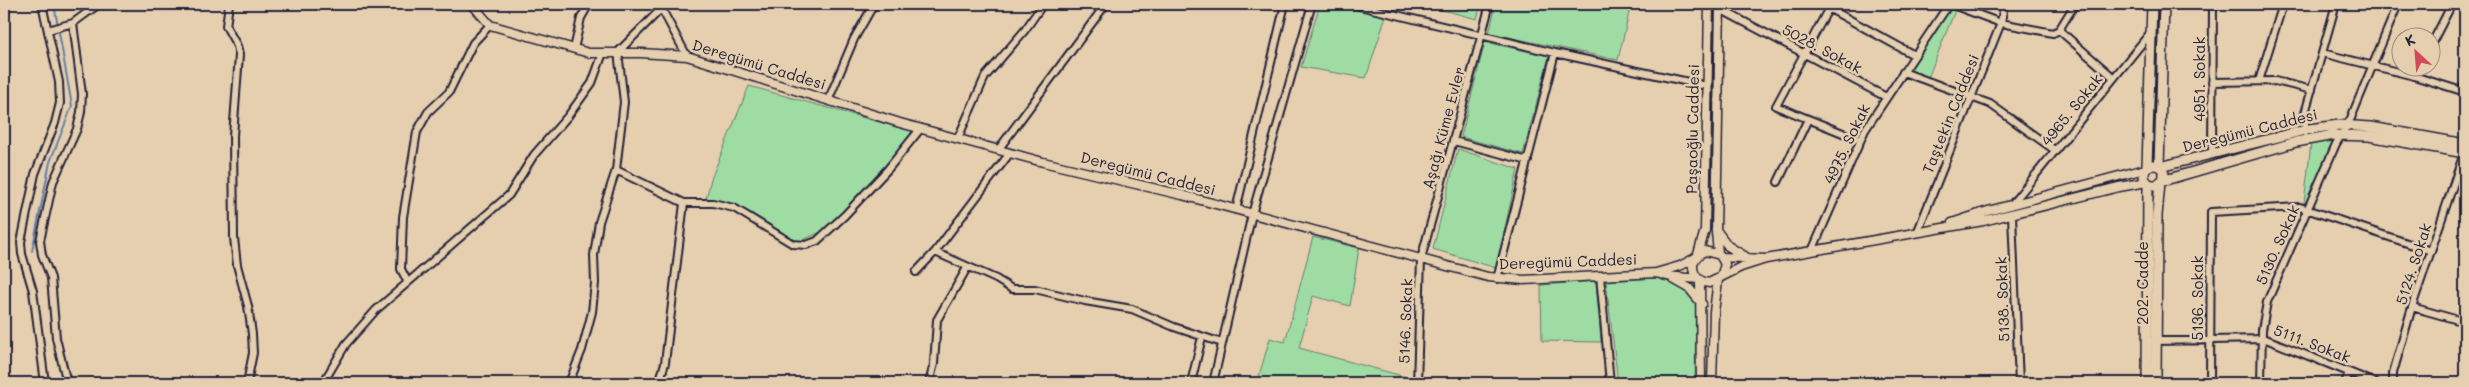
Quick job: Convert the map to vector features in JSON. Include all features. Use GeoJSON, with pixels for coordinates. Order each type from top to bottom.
{"type":"FeatureCollection","features":[{"type":"Feature","properties":{"kind":"main road"},"geometry":{"type":"LineString","coordinates":[[2152,4],[2146,168],[2144,177],[2148,183],[2155,185],[2161,182],[2164,172],[2160,166],[2164,4]]}},
{"type":"Feature","properties":{"kind":"main road","name":"Deregümü Caddesi"},"geometry":{"type":"LineString","coordinates":[[2160,166],[2347,125],[2465,150]]}},
{"type":"Feature","properties":{"kind":"main road","name":"Deregümü Caddesi"},"geometry":{"type":"LineString","coordinates":[[2161,182],[2305,135],[2341,134],[2369,136],[2465,150]]}},
{"type":"Feature","properties":{"kind":"main road"},"geometry":{"type":"LineString","coordinates":[[2146,168],[2153,164],[2160,166]]}},
{"type":"Feature","properties":{"kind":"main road","name":"202. Cadde"},"geometry":{"type":"LineString","coordinates":[[2148,383],[2152,341],[2157,216],[2161,182]]}},
{"type":"Feature","properties":{"kind":"main road","name":"202. Cadde"},"geometry":{"type":"LineString","coordinates":[[2148,183],[2152,341],[2156,383]]}},
{"type":"Feature","properties":{"kind":"street"},"geometry":{"type":"LineString","coordinates":[[42,4],[51,30],[59,82],[59,110],[35,174],[21,242],[22,254],[33,292],[45,383]]}},
{"type":"Feature","properties":{"kind":"street"},"geometry":{"type":"LineString","coordinates":[[51,30],[70,24],[99,4]]}},
{"type":"Feature","properties":{"kind":"street"},"geometry":{"type":"LineString","coordinates":[[229,4],[226,26],[240,55],[233,136],[234,238],[237,265],[248,306],[252,334],[253,353],[247,383]]}},
{"type":"Feature","properties":{"kind":"street"},"geometry":{"type":"LineString","coordinates":[[407,281],[401,269],[403,216],[417,132],[428,112],[449,92],[472,43],[490,25],[472,4]]}},
{"type":"Feature","properties":{"kind":"street"},"geometry":{"type":"LineString","coordinates":[[574,49],[579,25],[589,4]]}},
{"type":"Feature","properties":{"kind":"street"},"geometry":{"type":"LineString","coordinates":[[828,101],[854,39],[874,4]]}},
{"type":"Feature","properties":{"kind":"street"},"geometry":{"type":"LineString","coordinates":[[958,138],[985,78],[1025,30],[1043,4]]}},
{"type":"Feature","properties":{"kind":"street"},"geometry":{"type":"LineString","coordinates":[[998,150],[1104,6],[1091,4]]}},
{"type":"Feature","properties":{"kind":"street"},"geometry":{"type":"LineString","coordinates":[[1236,210],[1285,4]]}},
{"type":"Feature","properties":{"kind":"street"},"geometry":{"type":"LineString","coordinates":[[1213,383],[1252,214],[1312,4]]}},
{"type":"Feature","properties":{"kind":"street"},"geometry":{"type":"LineString","coordinates":[[1351,4],[1555,53],[1707,86]]}},
{"type":"Feature","properties":{"kind":"street","name":"Aşağı Küme Evler"},"geometry":{"type":"LineString","coordinates":[[1421,259],[1490,4]]}},
{"type":"Feature","properties":{"kind":"street","name":"Paşaoğlu Caddesi"},"geometry":{"type":"LineString","coordinates":[[1697,256],[1705,230],[1709,4]]}},
{"type":"Feature","properties":{"kind":"street"},"geometry":{"type":"LineString","coordinates":[[1821,4],[1830,6],[1914,55]]}},
{"type":"Feature","properties":{"kind":"street"},"geometry":{"type":"LineString","coordinates":[[1950,4],[2001,23],[2053,33],[2060,30],[2075,4]]}},
{"type":"Feature","properties":{"kind":"street","name":"4975. Sokak"},"geometry":{"type":"LineString","coordinates":[[1812,251],[1860,140],[1886,97],[1950,4]]}},
{"type":"Feature","properties":{"kind":"street","name":"Taştekin Caddesi"},"geometry":{"type":"LineString","coordinates":[[1917,233],[2001,23],[2004,4]]}},
{"type":"Feature","properties":{"kind":"street","name":"4951. Sokak"},"geometry":{"type":"LineString","coordinates":[[2212,154],[2213,4]]}},
{"type":"Feature","properties":{"kind":"street"},"geometry":{"type":"LineString","coordinates":[[2260,81],[2283,4]]}},
{"type":"Feature","properties":{"kind":"street"},"geometry":{"type":"LineString","coordinates":[[2305,135],[2304,119],[2336,4]]}},
{"type":"Feature","properties":{"kind":"street","name":"5130. Sokak"},"geometry":{"type":"LineString","coordinates":[[2261,383],[2262,321],[2267,302],[2341,134],[2347,125],[2398,4]]}},
{"type":"Feature","properties":{"kind":"street"},"geometry":{"type":"LineString","coordinates":[[2440,28],[2452,4]]}},
{"type":"Feature","properties":{"kind":"street"},"geometry":{"type":"LineString","coordinates":[[569,383],[582,350],[592,312],[596,283],[594,255],[599,222],[616,170],[624,102],[618,52],[661,6],[687,56]]}},
{"type":"Feature","properties":{"kind":"street","name":"Paşaoğlu Caddesi"},"geometry":{"type":"LineString","coordinates":[[1720,6],[1716,228],[1720,255]]}},
{"type":"Feature","properties":{"kind":"street","name":"5028. Sokak"},"geometry":{"type":"LineString","coordinates":[[1720,6],[1804,54],[1886,97]]}},
{"type":"Feature","properties":{"kind":"street"},"geometry":{"type":"LineString","coordinates":[[1830,6],[1776,106],[1860,140]]}},
{"type":"Feature","properties":{"kind":"street"},"geometry":{"type":"LineString","coordinates":[[67,383],[56,338],[51,278],[42,255],[40,241],[53,182],[77,129],[81,112],[82,94],[70,24]]}},
{"type":"Feature","properties":{"kind":"street","name":"Deregümü Caddesi"},"geometry":{"type":"LineString","coordinates":[[490,25],[590,53],[618,52],[687,56],[828,101],[998,150],[1498,279],[1524,280],[1656,273],[1672,269],[1697,256]]}},
{"type":"Feature","properties":{"kind":"street"},"geometry":{"type":"LineString","coordinates":[[2060,30],[2114,78]]}},
{"type":"Feature","properties":{"kind":"street","name":"4965. Sokak"},"geometry":{"type":"LineString","coordinates":[[2012,204],[2152,32]]}},
{"type":"Feature","properties":{"kind":"street"},"geometry":{"type":"LineString","coordinates":[[323,383],[346,344],[376,310],[407,281],[509,196],[534,155],[568,116],[592,83],[603,53]]}},
{"type":"Feature","properties":{"kind":"street"},"geometry":{"type":"LineString","coordinates":[[1498,279],[1555,53]]}},
{"type":"Feature","properties":{"kind":"street"},"geometry":{"type":"LineString","coordinates":[[2322,53],[2392,71]]}},
{"type":"Feature","properties":{"kind":"street"},"geometry":{"type":"LineString","coordinates":[[1903,72],[1992,105],[2056,151]]}},
{"type":"Feature","properties":{"kind":"street"},"geometry":{"type":"LineString","coordinates":[[2421,78],[2463,91],[2465,83]]}},
{"type":"Feature","properties":{"kind":"street"},"geometry":{"type":"LineString","coordinates":[[2212,82],[2275,81],[2312,90]]}},
{"type":"Feature","properties":{"kind":"street"},"geometry":{"type":"LineString","coordinates":[[1778,182],[1808,118]]}},
{"type":"Feature","properties":{"kind":"street"},"geometry":{"type":"LineString","coordinates":[[616,170],[684,203],[712,203],[734,208],[793,244],[810,244],[845,215],[888,169],[921,128]]}},
{"type":"Feature","properties":{"kind":"street"},"geometry":{"type":"LineString","coordinates":[[1454,141],[1528,162]]}},
{"type":"Feature","properties":{"kind":"street","name":"5124. Sokak"},"geometry":{"type":"LineString","coordinates":[[2393,383],[2394,369],[2412,307],[2465,150]]}},
{"type":"Feature","properties":{"kind":"street"},"geometry":{"type":"LineString","coordinates":[[916,272],[935,252],[1010,153]]}},
{"type":"Feature","properties":{"kind":"street"},"geometry":{"type":"LineString","coordinates":[[1939,229],[1972,216],[2012,204],[2146,168]]}},
{"type":"Feature","properties":{"kind":"street"},"geometry":{"type":"LineString","coordinates":[[1699,280],[1710,283],[1766,259],[2012,215],[2124,186],[2148,183]]}},
{"type":"Feature","properties":{"kind":"street"},"geometry":{"type":"LineString","coordinates":[[659,383],[665,363],[684,203]]}},
{"type":"Feature","properties":{"kind":"street","name":"5136. Sokak"},"geometry":{"type":"LineString","coordinates":[[2210,383],[2211,212],[2286,207],[2308,209]]}},
{"type":"Feature","properties":{"kind":"street"},"geometry":{"type":"LineString","coordinates":[[2308,209],[2431,251]]}},
{"type":"Feature","properties":{"kind":"street","name":"5138. Sokak"},"geometry":{"type":"LineString","coordinates":[[2012,215],[2019,383]]}},
{"type":"Feature","properties":{"kind":"street"},"geometry":{"type":"LineString","coordinates":[[1716,228],[1728,246],[1748,258]]}},
{"type":"Feature","properties":{"kind":"street"},"geometry":{"type":"LineString","coordinates":[[1701,383],[1702,304],[1699,280],[1693,271],[1697,256],[1705,251],[1720,255],[1766,259]]}},
{"type":"Feature","properties":{"kind":"street"},"geometry":{"type":"LineString","coordinates":[[935,252],[996,279],[1015,290],[1034,289],[1085,302],[1132,309],[1222,343]]}},
{"type":"Feature","properties":{"kind":"street"},"geometry":{"type":"LineString","coordinates":[[1712,383],[1714,312],[1720,278],[1725,269],[1720,255]]}},
{"type":"Feature","properties":{"kind":"street","name":"5146. Sokak"},"geometry":{"type":"LineString","coordinates":[[1417,383],[1421,259]]}},
{"type":"Feature","properties":{"kind":"street"},"geometry":{"type":"LineString","coordinates":[[929,383],[934,364],[937,320],[968,268]]}},
{"type":"Feature","properties":{"kind":"street","name":"Deregümü Caddesi"},"geometry":{"type":"LineString","coordinates":[[1656,273],[1699,280]]}},
{"type":"Feature","properties":{"kind":"street"},"geometry":{"type":"LineString","coordinates":[[1600,276],[1610,383]]}},
{"type":"Feature","properties":{"kind":"street"},"geometry":{"type":"LineString","coordinates":[[1667,276],[1690,288],[1702,304]]}},
{"type":"Feature","properties":{"kind":"street"},"geometry":{"type":"LineString","coordinates":[[2412,307],[2465,322]]}},
{"type":"Feature","properties":{"kind":"street"},"geometry":{"type":"LineString","coordinates":[[1191,383],[1202,337]]}},
{"type":"Feature","properties":{"kind":"street","name":"5111. Sokak"},"geometry":{"type":"LineString","coordinates":[[2152,341],[2210,341],[2262,338],[2278,342],[2376,383]]}},
{"type":"Feature","properties":{"kind":"street"},"geometry":{"type":"LineString","coordinates":[[2345,383],[2349,372]]}},
{"type":"Feature","properties":{"kind":"green space"},"geometry":{"type":"Polygon","coordinates":[[[1320,4],[1333,4],[1386,16],[1366,78],[1301,67],[1320,4]]]}},
{"type":"Feature","properties":{"kind":"green space"},"geometry":{"type":"Polygon","coordinates":[[[1420,4],[1481,4],[1477,19],[1420,4]]]}},
{"type":"Feature","properties":{"kind":"green space"},"geometry":{"type":"Polygon","coordinates":[[[1496,4],[1631,4],[1618,60],[1489,33],[1496,4]]]}},
{"type":"Feature","properties":{"kind":"green space"},"geometry":{"type":"Polygon","coordinates":[[[1950,5],[1956,8],[1928,78],[1908,71],[1950,5]]]}},
{"type":"Feature","properties":{"kind":"green space"},"geometry":{"type":"Polygon","coordinates":[[[1485,42],[1549,56],[1523,154],[1461,137],[1485,42]]]}},
{"type":"Feature","properties":{"kind":"green space"},"geometry":{"type":"Polygon","coordinates":[[[749,86],[915,132],[835,220],[823,231],[798,242],[735,205],[706,199],[711,179],[749,86]]]}},
{"type":"Feature","properties":{"kind":"green space"},"geometry":{"type":"Polygon","coordinates":[[[2333,140],[2307,204],[2304,203],[2311,143],[2333,140]]]}},
{"type":"Feature","properties":{"kind":"green space"},"geometry":{"type":"Polygon","coordinates":[[[1458,149],[1518,169],[1496,268],[1433,249],[1458,149]]]}},
{"type":"Feature","properties":{"kind":"green space"},"geometry":{"type":"Polygon","coordinates":[[[1313,237],[1359,248],[1350,306],[1313,296],[1299,348],[1410,378],[1410,383],[1257,383],[1270,338],[1285,342],[1313,237]]]}},
{"type":"Feature","properties":{"kind":"green space"},"geometry":{"type":"Polygon","coordinates":[[[1657,278],[1685,288],[1696,298],[1695,383],[1618,383],[1606,281],[1657,278]]]}},
{"type":"Feature","properties":{"kind":"green space"},"geometry":{"type":"Polygon","coordinates":[[[1596,281],[1601,342],[1542,341],[1541,285],[1596,281]]]}},
{"type":"Feature","properties":{"kind":"waterway"},"geometry":{"type":"LineString","coordinates":[[32,251],[50,162],[72,106],[54,4]]}}]}
